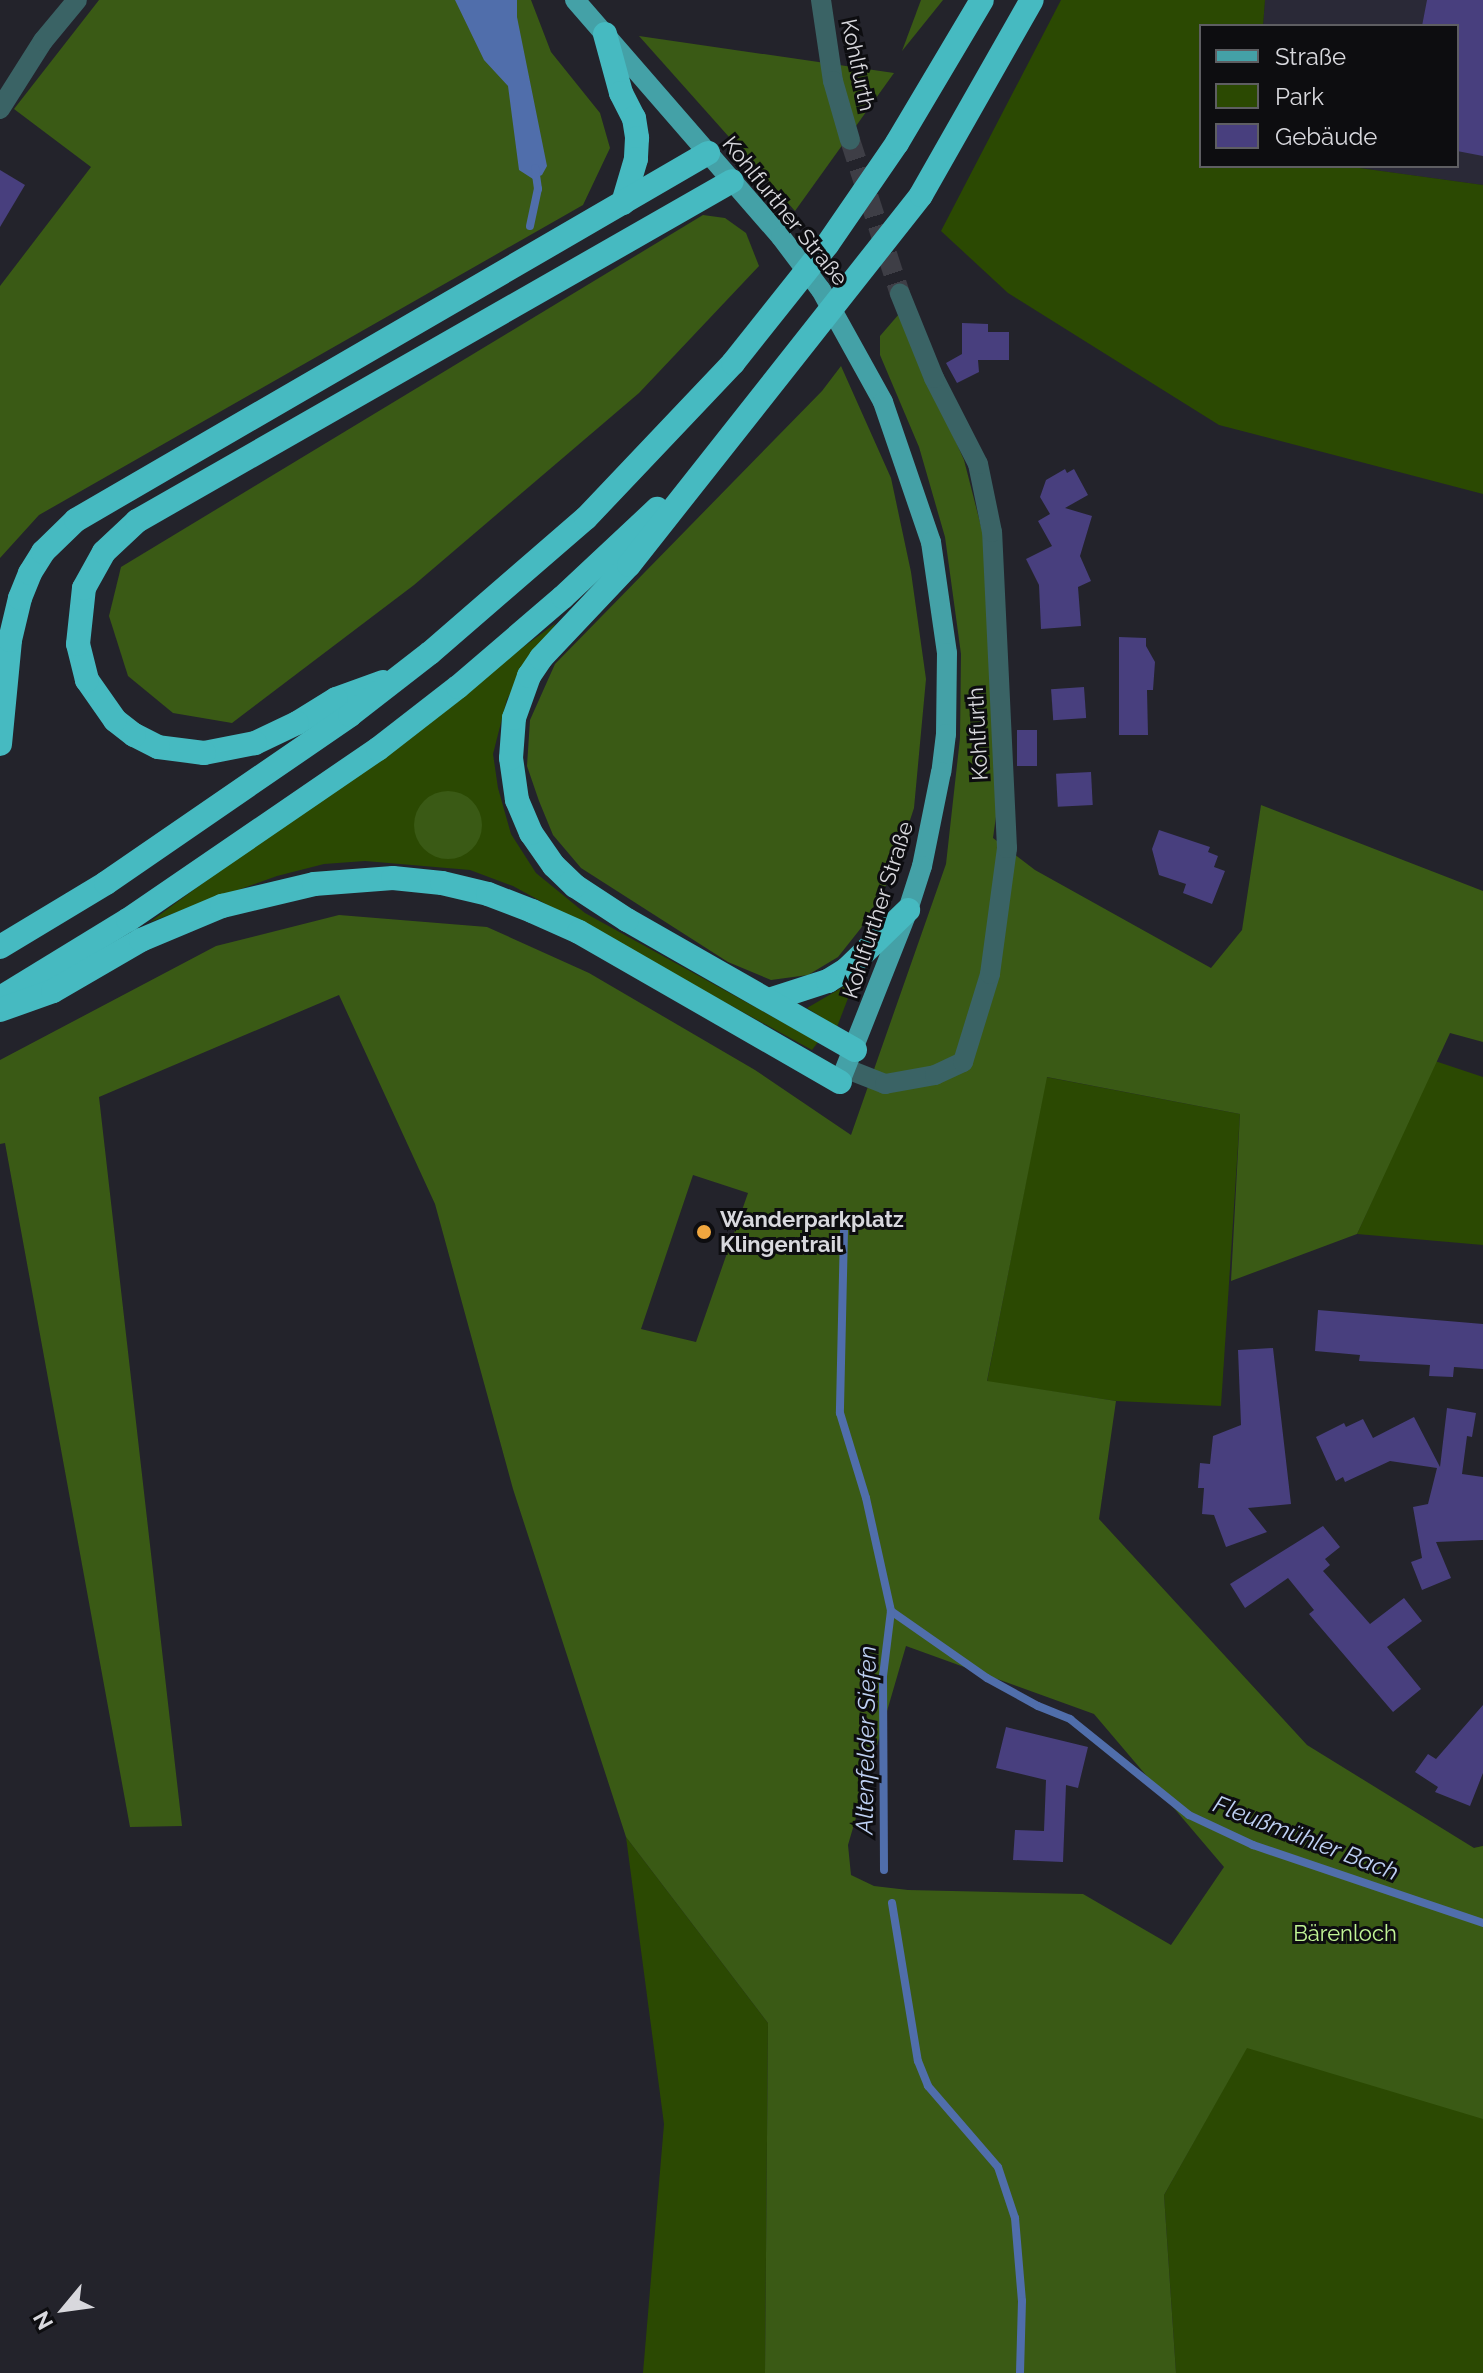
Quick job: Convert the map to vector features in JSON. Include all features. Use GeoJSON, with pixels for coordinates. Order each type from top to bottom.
{"type":"FeatureCollection","features":[{"type":"Feature","properties":{"kind":"highway"},"geometry":{"type":"LineString","coordinates":[[0,947],[119,874],[278,767],[401,677],[586,518],[685,416],[827,245],[897,143],[982,0]]}},
{"type":"Feature","properties":{"kind":"highway"},"geometry":{"type":"LineString","coordinates":[[847,1067],[769,1000],[598,902],[554,866],[522,816],[511,758],[514,718],[529,676],[560,636],[629,565],[921,195],[1032,0]]}},
{"type":"Feature","properties":{"kind":"highway"},"geometry":{"type":"LineString","coordinates":[[605,34],[621,93],[634,118],[637,138],[636,159],[623,203]]}},
{"type":"Feature","properties":{"kind":"highway"},"geometry":{"type":"LineString","coordinates":[[0,744],[14,618],[30,573],[59,534],[121,491],[708,153]]}},
{"type":"Feature","properties":{"kind":"highway"},"geometry":{"type":"LineString","coordinates":[[401,677],[336,699],[297,723],[255,743],[204,753],[166,749],[124,728],[104,709],[87,680],[78,644],[84,588],[104,552],[137,521],[732,181]]}},
{"type":"Feature","properties":{"kind":"highway"},"geometry":{"type":"LineString","coordinates":[[0,998],[153,904],[303,803],[401,731],[563,597],[725,443]]}},
{"type":"Feature","properties":{"kind":"highway"},"geometry":{"type":"LineString","coordinates":[[0,1010],[53,991],[141,940],[222,906],[314,884],[393,878],[442,883],[488,894],[532,911],[847,1067]]}},
{"type":"Feature","properties":{"kind":"highway"},"geometry":{"type":"LineString","coordinates":[[769,1000],[807,991],[847,969],[908,910]]}},
{"type":"Feature","properties":{"kind":"main road","name":"Kohlfurther Straße"},"geometry":{"type":"LineString","coordinates":[[575,0],[781,237],[821,290],[864,363],[903,452],[931,542],[947,653],[946,734],[935,809],[908,910],[847,1067]]}},
{"type":"Feature","properties":{"kind":"street"},"geometry":{"type":"LineString","coordinates":[[0,109],[43,41],[77,0]]}},
{"type":"Feature","properties":{"kind":"street","name":"Kohlfurth"},"geometry":{"type":"LineString","coordinates":[[821,0],[833,81],[850,140]]}},
{"type":"Feature","properties":{"kind":"street","name":"Kohlfurth"},"geometry":{"type":"LineString","coordinates":[[847,1067],[857,1076],[885,1084],[935,1075],[963,1062],[975,1032],[990,974],[1007,848],[992,532],[978,464],[934,378],[900,294]]}},
{"type":"Feature","properties":{"kind":"shaded area"},"geometry":{"type":"Polygon","coordinates":[[[1265,0],[1483,0],[1483,185],[1360,168],[1459,168],[1459,24],[1263,24],[1265,0]]]}},
{"type":"Feature","properties":{"kind":"green space"},"geometry":{"type":"Polygon","coordinates":[[[99,0],[531,0],[551,52],[600,113],[610,148],[583,205],[39,515],[0,558],[0,286],[91,167],[14,109],[99,0]]]}},
{"type":"Feature","properties":{"kind":"green space"},"geometry":{"type":"Polygon","coordinates":[[[921,0],[943,0],[902,51],[921,0]]]}},
{"type":"Feature","properties":{"kind":"green space"},"geometry":{"type":"Polygon","coordinates":[[[1061,0],[1265,0],[1263,24],[1199,24],[1199,168],[1360,168],[1483,185],[1483,494],[1219,425],[1008,293],[941,231],[1061,0]]]}},
{"type":"Feature","properties":{"kind":"green space"},"geometry":{"type":"Polygon","coordinates":[[[639,36],[894,73],[795,211],[639,36]]]}},
{"type":"Feature","properties":{"kind":"green space"},"geometry":{"type":"Polygon","coordinates":[[[703,215],[725,218],[746,233],[759,266],[639,393],[414,585],[232,723],[173,713],[128,676],[109,616],[121,567],[703,215]]]}},
{"type":"Feature","properties":{"kind":"green space","name":"Bärenloch"},"geometry":{"type":"Polygon","coordinates":[[[899,314],[964,460],[983,534],[999,795],[993,838],[1035,870],[1211,968],[1242,930],[1261,805],[1483,891],[1483,1042],[1450,1033],[1357,1234],[1231,1281],[1240,1114],[1047,1077],[987,1381],[1116,1401],[1099,1519],[1307,1745],[1474,1848],[1483,1846],[1483,2119],[1247,2048],[1164,2195],[1176,2373],[765,2373],[768,2023],[626,1837],[513,1489],[435,1204],[339,995],[99,1097],[182,1826],[130,1827],[5,1143],[0,1144],[0,1060],[216,946],[339,915],[487,927],[589,973],[755,1070],[851,1135],[946,864],[960,738],[961,654],[945,537],[919,447],[880,355],[880,336],[899,314]],[[693,1175],[641,1329],[696,1342],[748,1193],[693,1175]],[[906,1646],[848,1845],[851,1875],[874,1886],[908,1890],[1083,1894],[1171,1945],[1224,1867],[1094,1714],[906,1646]]]}},
{"type":"Feature","properties":{"kind":"green space"},"geometry":{"type":"Polygon","coordinates":[[[841,366],[891,478],[911,572],[926,679],[914,808],[892,875],[861,928],[838,957],[808,975],[771,980],[728,962],[581,868],[553,835],[539,801],[527,766],[530,720],[555,664],[822,391],[841,366]]]}},
{"type":"Feature","properties":{"kind":"green space"},"geometry":{"type":"Polygon","coordinates":[[[556,623],[507,699],[493,754],[498,788],[511,834],[536,873],[585,913],[818,1042],[812,1050],[513,886],[470,870],[365,861],[324,864],[277,876],[150,922],[556,623]]]}},
{"type":"Feature","properties":{"kind":"green space"},"geometry":{"type":"Polygon","coordinates":[[[448,791],[472,801],[482,825],[472,849],[448,859],[424,849],[414,825],[424,801],[448,791]]]}},
{"type":"Feature","properties":{"kind":"green space"},"geometry":{"type":"Polygon","coordinates":[[[855,980],[837,1027],[807,1008],[855,980]]]}},
{"type":"Feature","properties":{"kind":"green space"},"geometry":{"type":"Polygon","coordinates":[[[1435,1061],[1483,1077],[1483,1245],[1357,1234],[1435,1061]]]}},
{"type":"Feature","properties":{"kind":"green space"},"geometry":{"type":"Polygon","coordinates":[[[1046,1077],[1240,1114],[1221,1406],[1116,1401],[987,1382],[1046,1077]]]}},
{"type":"Feature","properties":{"kind":"green space"},"geometry":{"type":"Polygon","coordinates":[[[626,1837],[768,2023],[765,2373],[643,2373],[664,2124],[626,1837]]]}},
{"type":"Feature","properties":{"kind":"green space"},"geometry":{"type":"Polygon","coordinates":[[[1483,1846],[1483,2373],[1176,2373],[1164,2195],[1246,2048],[1474,1848],[1483,1846]]]}},
{"type":"Feature","properties":{"kind":"water"},"geometry":{"type":"Polygon","coordinates":[[[455,0],[517,0],[517,17],[547,166],[542,175],[533,179],[519,170],[508,86],[484,60],[455,0]]]}},
{"type":"Feature","properties":{"kind":"building"},"geometry":{"type":"Polygon","coordinates":[[[1427,0],[1483,0],[1483,156],[1459,151],[1459,24],[1422,24],[1427,0]]]}},
{"type":"Feature","properties":{"kind":"building"},"geometry":{"type":"Polygon","coordinates":[[[0,170],[25,185],[0,227],[0,170]]]}},
{"type":"Feature","properties":{"kind":"building"},"geometry":{"type":"Polygon","coordinates":[[[962,323],[988,324],[988,332],[1009,332],[1009,360],[978,360],[979,372],[957,383],[946,363],[962,354],[962,323]]]}},
{"type":"Feature","properties":{"kind":"building"},"geometry":{"type":"Polygon","coordinates":[[[1065,469],[1067,473],[1074,469],[1088,495],[1065,508],[1092,516],[1080,556],[1091,581],[1078,587],[1081,626],[1041,629],[1039,585],[1026,559],[1052,546],[1038,521],[1050,514],[1040,497],[1046,480],[1065,469]]]}},
{"type":"Feature","properties":{"kind":"building"},"geometry":{"type":"Polygon","coordinates":[[[1119,637],[1146,638],[1146,646],[1155,662],[1153,690],[1147,690],[1148,735],[1119,735],[1119,637]]]}},
{"type":"Feature","properties":{"kind":"building"},"geometry":{"type":"Polygon","coordinates":[[[1084,687],[1086,718],[1053,720],[1051,689],[1084,687]]]}},
{"type":"Feature","properties":{"kind":"building"},"geometry":{"type":"Polygon","coordinates":[[[1017,730],[1037,730],[1037,766],[1017,766],[1017,730]]]}},
{"type":"Feature","properties":{"kind":"building"},"geometry":{"type":"Polygon","coordinates":[[[1091,772],[1093,805],[1058,807],[1056,774],[1091,772]]]}},
{"type":"Feature","properties":{"kind":"building"},"geometry":{"type":"Polygon","coordinates":[[[1159,830],[1210,847],[1208,852],[1218,856],[1214,867],[1225,871],[1212,904],[1183,893],[1186,884],[1159,875],[1152,849],[1159,830]]]}},
{"type":"Feature","properties":{"kind":"building"},"geometry":{"type":"Polygon","coordinates":[[[1318,1310],[1483,1324],[1483,1369],[1454,1367],[1453,1377],[1429,1376],[1430,1365],[1359,1361],[1360,1355],[1315,1351],[1318,1310]]]}},
{"type":"Feature","properties":{"kind":"building"},"geometry":{"type":"Polygon","coordinates":[[[1273,1348],[1291,1504],[1248,1508],[1267,1532],[1226,1547],[1214,1515],[1202,1514],[1204,1488],[1198,1488],[1200,1463],[1210,1464],[1213,1436],[1241,1425],[1238,1350],[1273,1348]]]}},
{"type":"Feature","properties":{"kind":"building"},"geometry":{"type":"Polygon","coordinates":[[[1447,1408],[1476,1413],[1472,1437],[1467,1436],[1462,1474],[1483,1477],[1483,1540],[1436,1542],[1451,1578],[1422,1590],[1411,1562],[1422,1558],[1413,1507],[1428,1504],[1437,1468],[1390,1461],[1345,1482],[1343,1477],[1336,1481],[1316,1437],[1344,1423],[1346,1427],[1363,1419],[1373,1438],[1414,1417],[1440,1467],[1447,1408]]]}},
{"type":"Feature","properties":{"kind":"building"},"geometry":{"type":"Polygon","coordinates":[[[1323,1526],[1340,1547],[1325,1559],[1330,1565],[1323,1571],[1370,1624],[1404,1598],[1422,1621],[1387,1647],[1421,1689],[1393,1712],[1309,1614],[1314,1610],[1288,1578],[1245,1608],[1230,1584],[1323,1526]]]}},
{"type":"Feature","properties":{"kind":"building"},"geometry":{"type":"Polygon","coordinates":[[[1483,1705],[1483,1773],[1470,1806],[1435,1792],[1438,1787],[1415,1772],[1428,1754],[1436,1759],[1483,1705]]]}},
{"type":"Feature","properties":{"kind":"building"},"geometry":{"type":"Polygon","coordinates":[[[1006,1727],[1088,1747],[1078,1788],[1066,1785],[1063,1862],[1013,1860],[1015,1830],[1044,1831],[1046,1780],[996,1768],[1006,1727]]]}},
{"type":"Feature","properties":{"kind":"waterway","name":"Fleußmühler Bach"},"geometry":{"type":"LineString","coordinates":[[530,226],[538,189],[535,168]]}},
{"type":"Feature","properties":{"kind":"waterway","name":"Fleußmühler Bach"},"geometry":{"type":"LineString","coordinates":[[844,1231],[840,1413],[866,1498],[891,1611],[987,1678],[1038,1706],[1070,1719],[1189,1815],[1253,1845],[1483,1923]]}},
{"type":"Feature","properties":{"kind":"waterway","name":"Altenfelder Siefen"},"geometry":{"type":"LineString","coordinates":[[884,1870],[883,1676],[891,1611]]}},
{"type":"Feature","properties":{"kind":"waterway","name":"Altenfelder Siefen"},"geometry":{"type":"LineString","coordinates":[[892,1903],[918,2061],[928,2086],[998,2167],[1015,2218],[1022,2301],[1020,2373]]}},
{"type":"Feature","properties":{"kind":"tunnel"},"geometry":{"type":"LineString","coordinates":[[850,140],[900,294]]}},
{"type":"Feature","properties":{"kind":"place","name":"Wanderparkplatz Klingentrail"},"geometry":{"type":"Point","coordinates":[704,1232]}}]}
